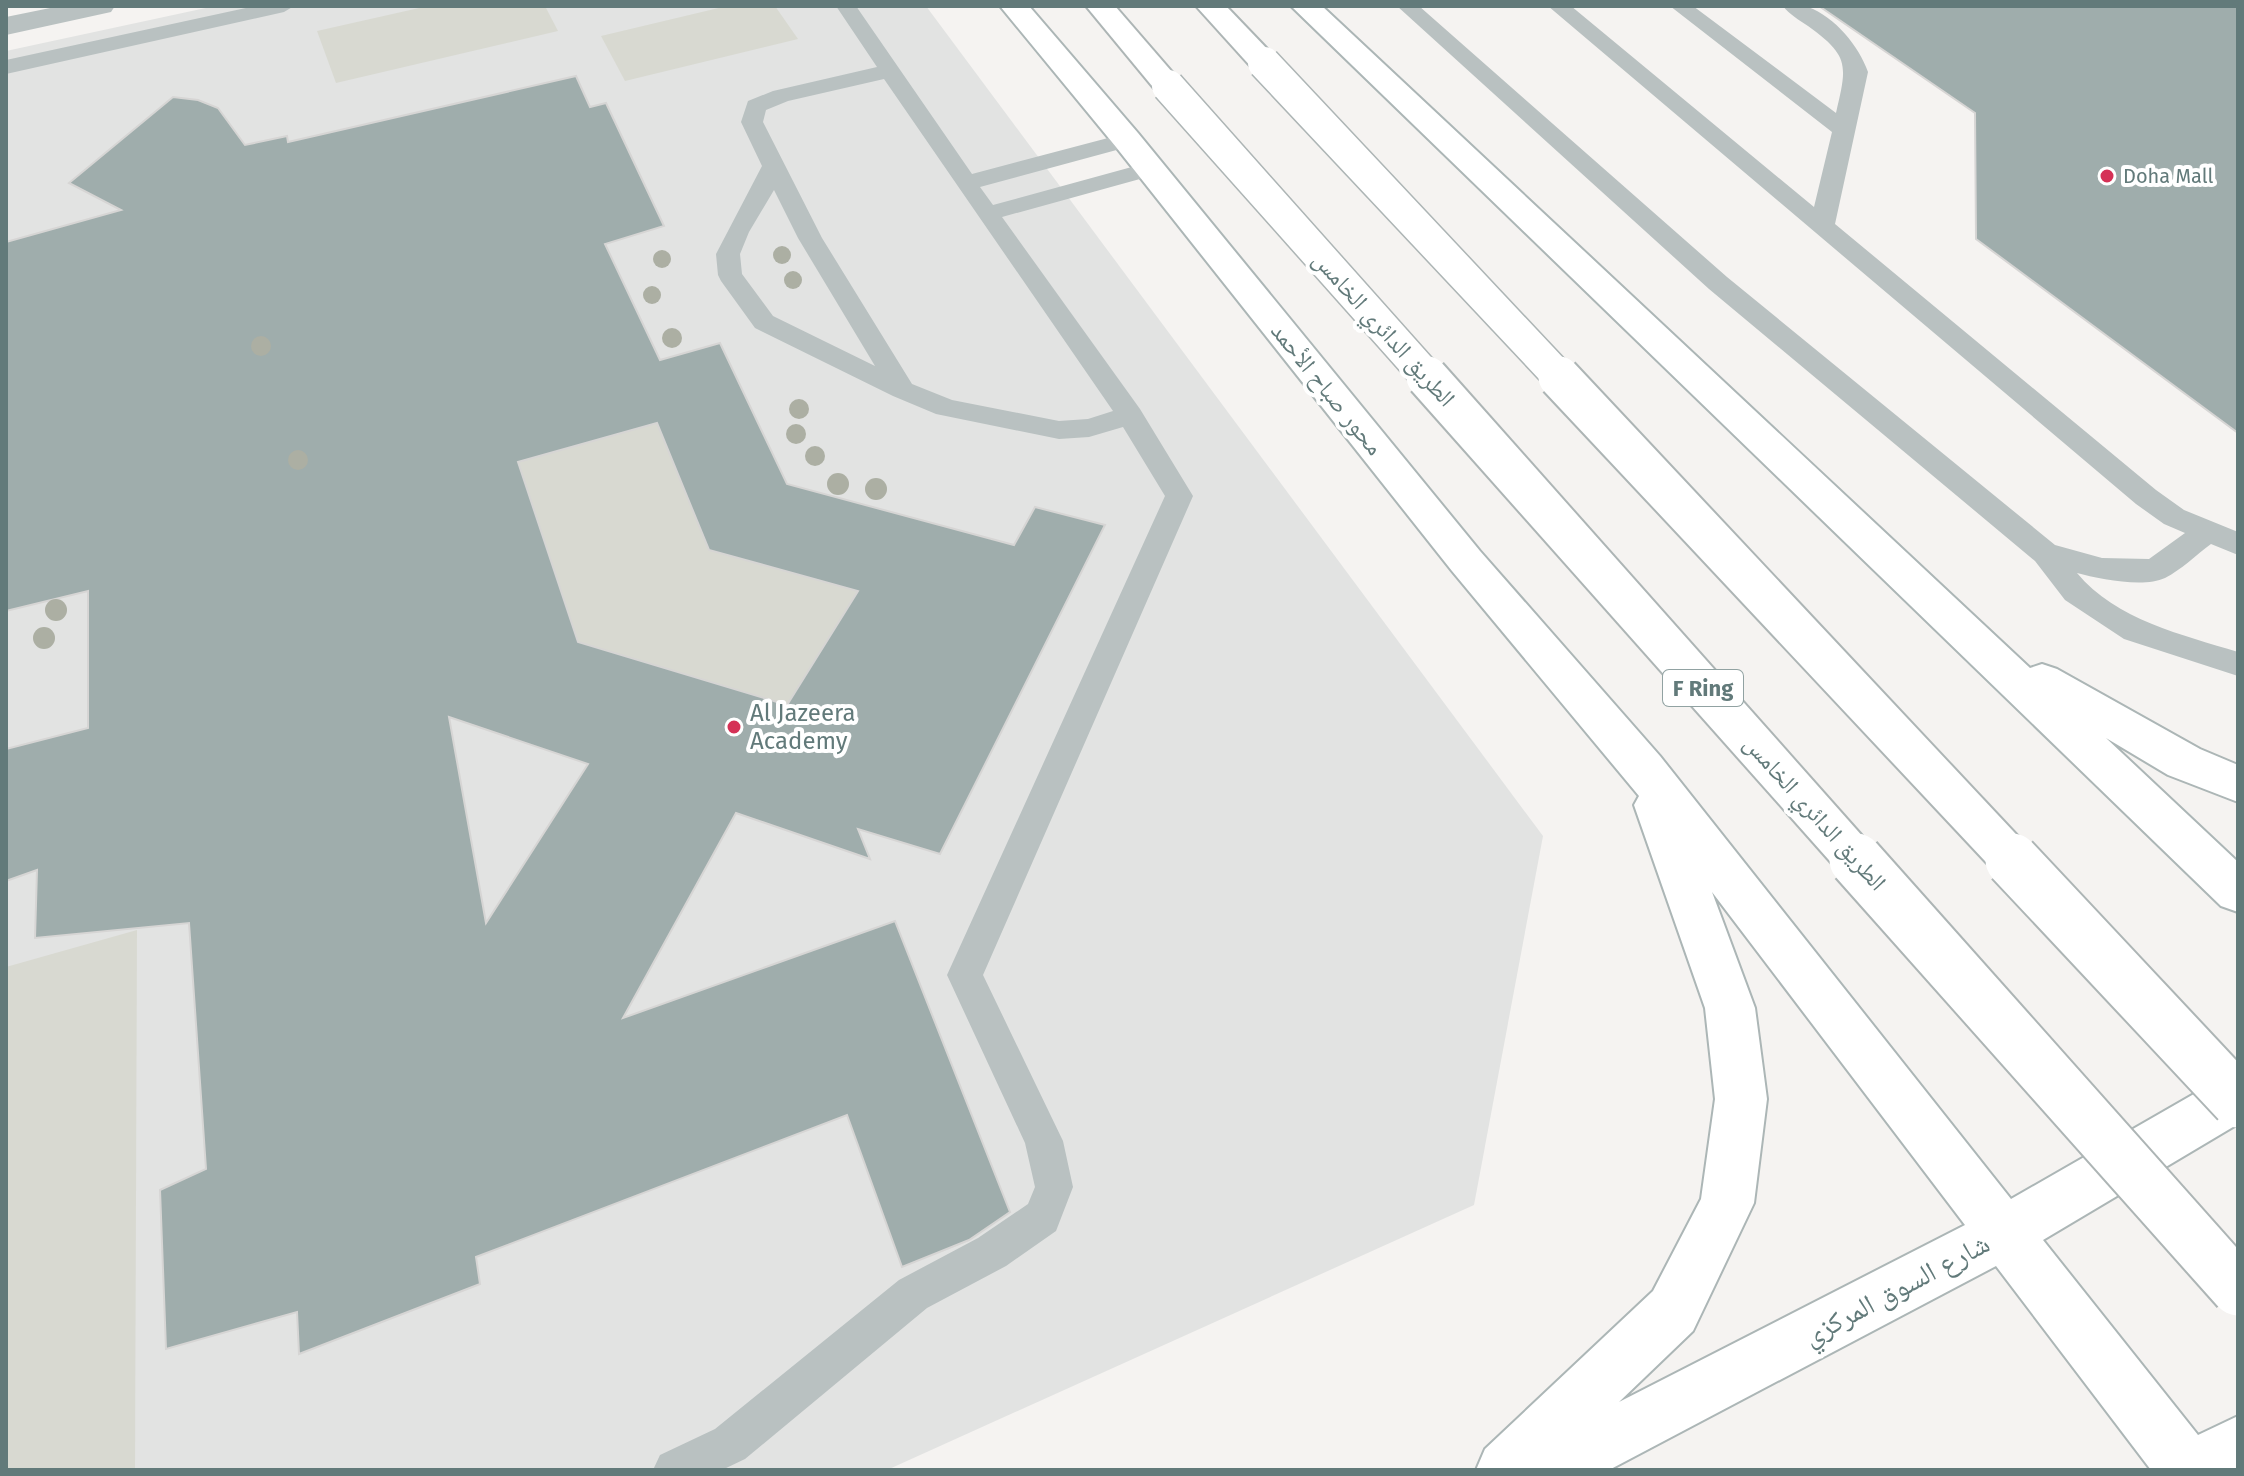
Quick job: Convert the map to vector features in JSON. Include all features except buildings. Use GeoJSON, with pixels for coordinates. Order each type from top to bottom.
{"type":"FeatureCollection","features":[{"type":"Feature","properties":{"kind":"main road","name":"محور صباح الأحمد"},"geometry":{"type":"LineString","coordinates":[[1014,6],[1138,154],[1466,561],[1644,769]]}},
{"type":"Feature","properties":{"kind":"main road","name":"الطريق الدائري الخامس"},"geometry":{"type":"LineString","coordinates":[[1100,6],[2238,1289]]}},
{"type":"Feature","properties":{"kind":"main road"},"geometry":{"type":"LineString","coordinates":[[1210,6],[2238,1099]]}},
{"type":"Feature","properties":{"kind":"main road"},"geometry":{"type":"LineString","coordinates":[[1305,6],[2238,892]]}},
{"type":"Feature","properties":{"kind":"main road"},"geometry":{"type":"LineString","coordinates":[[1984,649],[2184,762],[2238,784]]}},
{"type":"Feature","properties":{"kind":"main road"},"geometry":{"type":"LineString","coordinates":[[1644,769],[2003,1234],[2190,1470],[2238,1445]]}},
{"type":"Feature","properties":{"kind":"main road"},"geometry":{"type":"LineString","coordinates":[[1506,1470],[1673,1311],[1727,1203],[1741,1099],[1730,1008],[1644,769]]}},
{"type":"Feature","properties":{"kind":"main road","name":"شارع السوق المركزي"},"geometry":{"type":"LineString","coordinates":[[1548,1470],[2003,1234],[2238,1099]]}},
{"type":"Feature","properties":{"kind":"street"},"geometry":{"type":"LineString","coordinates":[[6,26],[101,6]]}},
{"type":"Feature","properties":{"kind":"lane"},"geometry":{"type":"LineString","coordinates":[[6,67],[284,6]]}},
{"type":"Feature","properties":{"kind":"lane"},"geometry":{"type":"LineString","coordinates":[[675,1470],[730,1444],[913,1294],[992,1252],[1042,1217],[1054,1187],[1044,1141],[965,975],[1179,496],[1130,415],[987,214],[846,6]]}},
{"type":"Feature","properties":{"kind":"lane"},"geometry":{"type":"LineString","coordinates":[[1407,6],[1718,283],[2045,553],[2076,592],[2135,631],[2238,664]]}},
{"type":"Feature","properties":{"kind":"lane"},"geometry":{"type":"LineString","coordinates":[[1558,6],[2146,497],[2174,517],[2238,544]]}},
{"type":"Feature","properties":{"kind":"lane"},"geometry":{"type":"LineString","coordinates":[[1680,6],[1843,129]]}},
{"type":"Feature","properties":{"kind":"lane"},"geometry":{"type":"LineString","coordinates":[[1793,6],[1838,39],[1854,61],[1856,82],[1822,227]]}},
{"type":"Feature","properties":{"kind":"lane"},"geometry":{"type":"LineString","coordinates":[[890,71],[781,96],[756,106],[752,122],[810,238],[903,390]]}},
{"type":"Feature","properties":{"kind":"lane"},"geometry":{"type":"LineString","coordinates":[[967,183],[1138,154]]}},
{"type":"Feature","properties":{"kind":"lane"},"geometry":{"type":"LineString","coordinates":[[987,214],[1138,154]]}},
{"type":"Feature","properties":{"kind":"lane"},"geometry":{"type":"LineString","coordinates":[[774,166],[728,254],[730,275],[764,322],[946,408],[1059,430],[1089,428],[1130,415]]}},
{"type":"Feature","properties":{"kind":"lane"},"geometry":{"type":"LineString","coordinates":[[2045,553],[2102,569],[2155,570],[2206,533]]}},
{"type":"Feature","properties":{"kind":"shaded area","name":"Al Jazeera Academy"},"geometry":{"type":"Polygon","coordinates":[[[215,6],[926,6],[1543,836],[1474,1205],[887,1470],[6,1470],[6,51],[215,6]]]}},
{"type":"Feature","properties":{"kind":"shaded area"},"geometry":{"type":"Polygon","coordinates":[[[428,6],[545,6],[558,31],[336,83],[317,31],[428,6]]]}},
{"type":"Feature","properties":{"kind":"shaded area"},"geometry":{"type":"Polygon","coordinates":[[[727,6],[775,6],[798,39],[625,81],[601,36],[727,6]]]}},
{"type":"Feature","properties":{"kind":"shaded area"},"geometry":{"type":"Polygon","coordinates":[[[657,423],[710,550],[858,591],[787,705],[578,643],[518,462],[657,423]]]}},
{"type":"Feature","properties":{"kind":"shaded area"},"geometry":{"type":"Polygon","coordinates":[[[137,930],[135,1470],[6,1470],[6,967],[137,930]]]}},
{"type":"Feature","properties":{"kind":"place","name":"Doha Mall"},"geometry":{"type":"Point","coordinates":[2107,176]}},
{"type":"Feature","properties":{"kind":"place","name":"Al Jazeera Academy"},"geometry":{"type":"Point","coordinates":[734,727]}}]}
